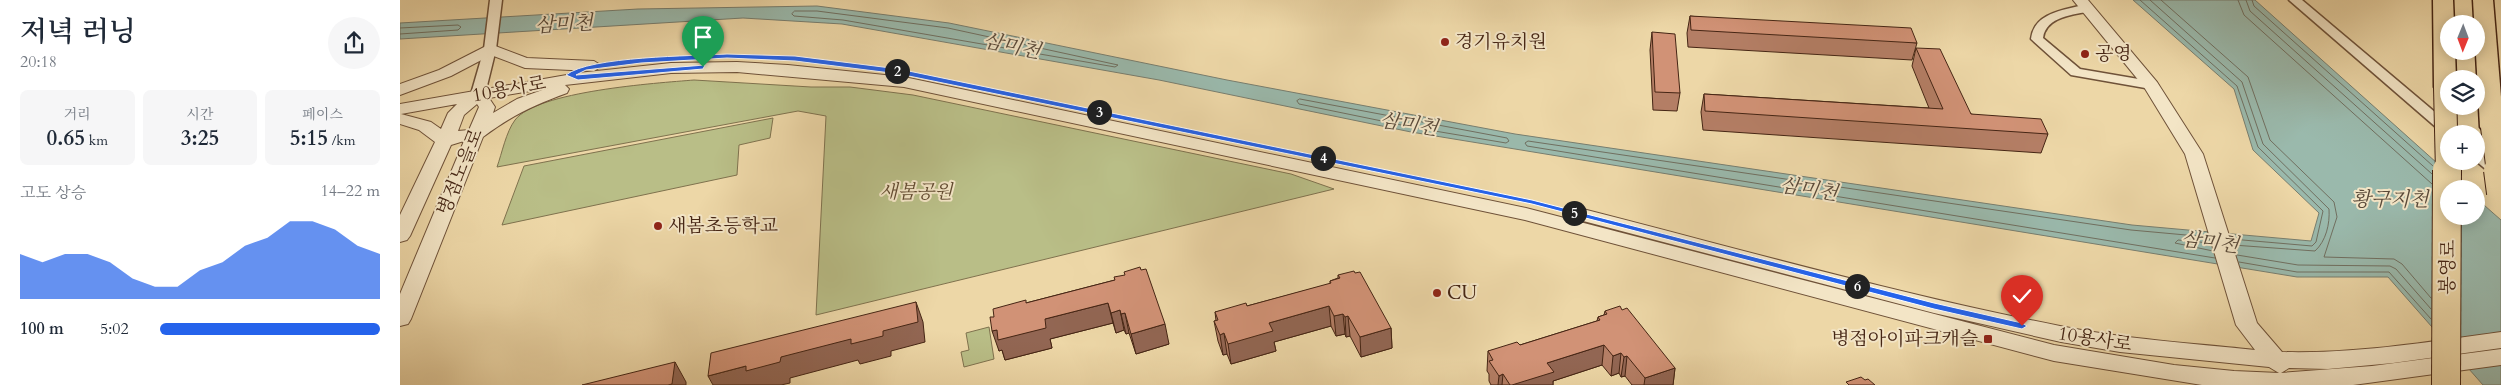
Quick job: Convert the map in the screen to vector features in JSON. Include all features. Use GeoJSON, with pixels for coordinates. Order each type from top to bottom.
{"type":"FeatureCollection","features":[{"type":"Feature","properties":{"kind":"highway","name":"봉영로"},"geometry":{"type":"LineString","coordinates":[[2443,0],[2448,234],[2446,385]]}},
{"type":"Feature","properties":{"kind":"highway"},"geometry":{"type":"LineString","coordinates":[[2483,0],[2492,127],[2501,193]]}},
{"type":"Feature","properties":{"kind":"street"},"geometry":{"type":"LineString","coordinates":[[479,89],[490,49],[496,0]]}},
{"type":"Feature","properties":{"kind":"street"},"geometry":{"type":"LineString","coordinates":[[2295,0],[2441,125]]}},
{"type":"Feature","properties":{"kind":"street"},"geometry":{"type":"LineString","coordinates":[[2152,85],[2076,72],[2038,39],[2038,30],[2052,17],[2083,4],[2152,85],[2194,154],[2241,309],[2248,325],[2295,383]]}},
{"type":"Feature","properties":{"kind":"street"},"geometry":{"type":"LineString","coordinates":[[400,90],[445,73],[490,49],[525,63],[590,72]]}},
{"type":"Feature","properties":{"kind":"street","name":"10용사로"},"geometry":{"type":"LineString","coordinates":[[400,97],[479,89],[673,58],[762,57],[854,65],[924,76],[1532,202],[1976,316],[2061,334],[2160,349],[2276,360],[2347,359],[2501,340]]}},
{"type":"Feature","properties":{"kind":"street","name":"10용사로"},"geometry":{"type":"LineString","coordinates":[[590,72],[737,67],[858,76],[965,94],[1526,214],[2054,353],[2171,373],[2295,383],[2408,372],[2501,356]]}},
{"type":"Feature","properties":{"kind":"street"},"geometry":{"type":"LineString","coordinates":[[400,119],[425,126],[445,140],[461,135],[475,135],[523,103],[590,72]]}},
{"type":"Feature","properties":{"kind":"street","name":"10용사로"},"geometry":{"type":"LineString","coordinates":[[400,108],[479,89]]}},
{"type":"Feature","properties":{"kind":"street","name":"병점노을로"},"geometry":{"type":"LineString","coordinates":[[400,236],[457,113],[479,89],[487,108],[400,319]]}},
{"type":"Feature","properties":{"kind":"street"},"geometry":{"type":"LineString","coordinates":[[2485,161],[2501,174]]}},
{"type":"Feature","properties":{"kind":"street"},"geometry":{"type":"LineString","coordinates":[[2160,349],[2180,364],[2171,373]]}},
{"type":"Feature","properties":{"kind":"green space","name":"새봄공원"},"geometry":{"type":"Polygon","coordinates":[[[694,80],[811,87],[850,87],[913,95],[1291,174],[1334,189],[816,315],[826,116],[798,111],[497,167],[512,125],[527,110],[572,95],[599,90],[694,80]]]}},
{"type":"Feature","properties":{"kind":"green space"},"geometry":{"type":"Polygon","coordinates":[[[773,118],[770,138],[739,145],[737,175],[502,225],[524,166],[773,118]]]}},
{"type":"Feature","properties":{"kind":"green space"},"geometry":{"type":"Polygon","coordinates":[[[989,327],[994,359],[964,367],[961,352],[969,350],[966,333],[989,327]]]}},
{"type":"Feature","properties":{"kind":"water"},"geometry":{"type":"Polygon","coordinates":[[[2133,0],[2255,0],[2440,166],[2440,170],[2445,170],[2456,180],[2440,180],[2440,225],[2485,225],[2485,206],[2501,220],[2501,385],[2483,385],[2388,277],[2297,277],[1411,132],[1159,80],[842,24],[743,18],[400,39],[400,23],[638,9],[817,6],[949,23],[1227,80],[1515,134],[2132,225],[2311,241],[2319,213],[2253,150],[2234,89],[2133,0]]]}},
{"type":"Feature","properties":{"kind":"building"},"geometry":{"type":"Polygon","coordinates":[[[1690,16],[1911,28],[1917,43],[1691,30],[1690,16]]]}},
{"type":"Feature","properties":{"kind":"building"},"geometry":{"type":"Polygon","coordinates":[[[1652,32],[1675,34],[1680,93],[1655,92],[1652,32]]]}},
{"type":"Feature","properties":{"kind":"building"},"geometry":{"type":"Polygon","coordinates":[[[1916,48],[1940,49],[1971,114],[2041,119],[2048,134],[1705,111],[1704,94],[1943,109],[1916,48]]]}},
{"type":"Feature","properties":{"kind":"building"},"geometry":{"type":"Polygon","coordinates":[[[1140,267],[1141,270],[1146,269],[1165,324],[1131,334],[1125,313],[1121,314],[1120,310],[1111,313],[1108,303],[1045,319],[1046,328],[998,340],[997,330],[992,331],[990,317],[994,317],[993,309],[1026,300],[1026,303],[1115,280],[1114,277],[1125,275],[1124,272],[1140,267]]]}},
{"type":"Feature","properties":{"kind":"building"},"geometry":{"type":"Polygon","coordinates":[[[1354,271],[1355,273],[1360,272],[1391,328],[1360,337],[1348,316],[1345,317],[1343,314],[1334,316],[1329,306],[1269,323],[1273,331],[1228,344],[1224,333],[1220,335],[1214,321],[1218,320],[1215,312],[1246,303],[1247,306],[1331,283],[1330,281],[1340,278],[1338,275],[1354,271]]]}},
{"type":"Feature","properties":{"kind":"building"},"geometry":{"type":"Polygon","coordinates":[[[916,302],[918,322],[883,331],[883,336],[851,344],[851,339],[781,357],[780,362],[746,371],[746,366],[708,376],[711,353],[916,302]]]}},
{"type":"Feature","properties":{"kind":"building"},"geometry":{"type":"Polygon","coordinates":[[[1620,306],[1622,310],[1627,308],[1675,368],[1645,378],[1627,356],[1624,357],[1621,353],[1613,356],[1604,345],[1547,363],[1554,372],[1510,385],[1503,374],[1499,376],[1489,361],[1493,360],[1488,351],[1517,342],[1520,345],[1600,320],[1598,317],[1607,314],[1605,311],[1620,306]]]}},
{"type":"Feature","properties":{"kind":"building"},"geometry":{"type":"Polygon","coordinates":[[[675,362],[672,384],[668,385],[582,385],[675,362]]]}},
{"type":"Feature","properties":{"kind":"building"},"geometry":{"type":"Polygon","coordinates":[[[1861,377],[1865,380],[1868,379],[1875,385],[1849,385],[1846,382],[1861,377]]]}},
{"type":"Feature","properties":{"kind":"place","name":"경기유치원"},"geometry":{"type":"Point","coordinates":[1445,42]}},
{"type":"Feature","properties":{"kind":"place","name":"공영"},"geometry":{"type":"Point","coordinates":[2085,54]}},
{"type":"Feature","properties":{"kind":"place","name":"새봄초등학교"},"geometry":{"type":"Point","coordinates":[658,226]}},
{"type":"Feature","properties":{"kind":"place","name":"CU"},"geometry":{"type":"Point","coordinates":[1437,293]}},
{"type":"Feature","properties":{"kind":"place","name":"병점아이파크캐슬"},"geometry":{"type":"Point","coordinates":[1988,339]}},
{"type":"Feature","properties":{"kind":"route"},"geometry":{"type":"LineString","coordinates":[[703,67],[632,71],[578,78],[570,75],[585,68],[641,61],[727,56],[795,58],[854,65],[959,82],[1532,202],[1934,306],[2022,326]]}},
{"type":"Feature","properties":{"kind":"water label","name":"삼미천"},"geometry":{"type":"Point","coordinates":[564,24]}},
{"type":"Feature","properties":{"kind":"water label","name":"삼미천"},"geometry":{"type":"Point","coordinates":[1012,46]}},
{"type":"Feature","properties":{"kind":"water label","name":"삼미천"},"geometry":{"type":"Point","coordinates":[1409,124]}},
{"type":"Feature","properties":{"kind":"water label","name":"삼미천"},"geometry":{"type":"Point","coordinates":[1809,189]}},
{"type":"Feature","properties":{"kind":"water label","name":"황구지천"},"geometry":{"type":"Point","coordinates":[2390,199]}},
{"type":"Feature","properties":{"kind":"water label","name":"삼미천"},"geometry":{"type":"Point","coordinates":[2210,242]}}]}
